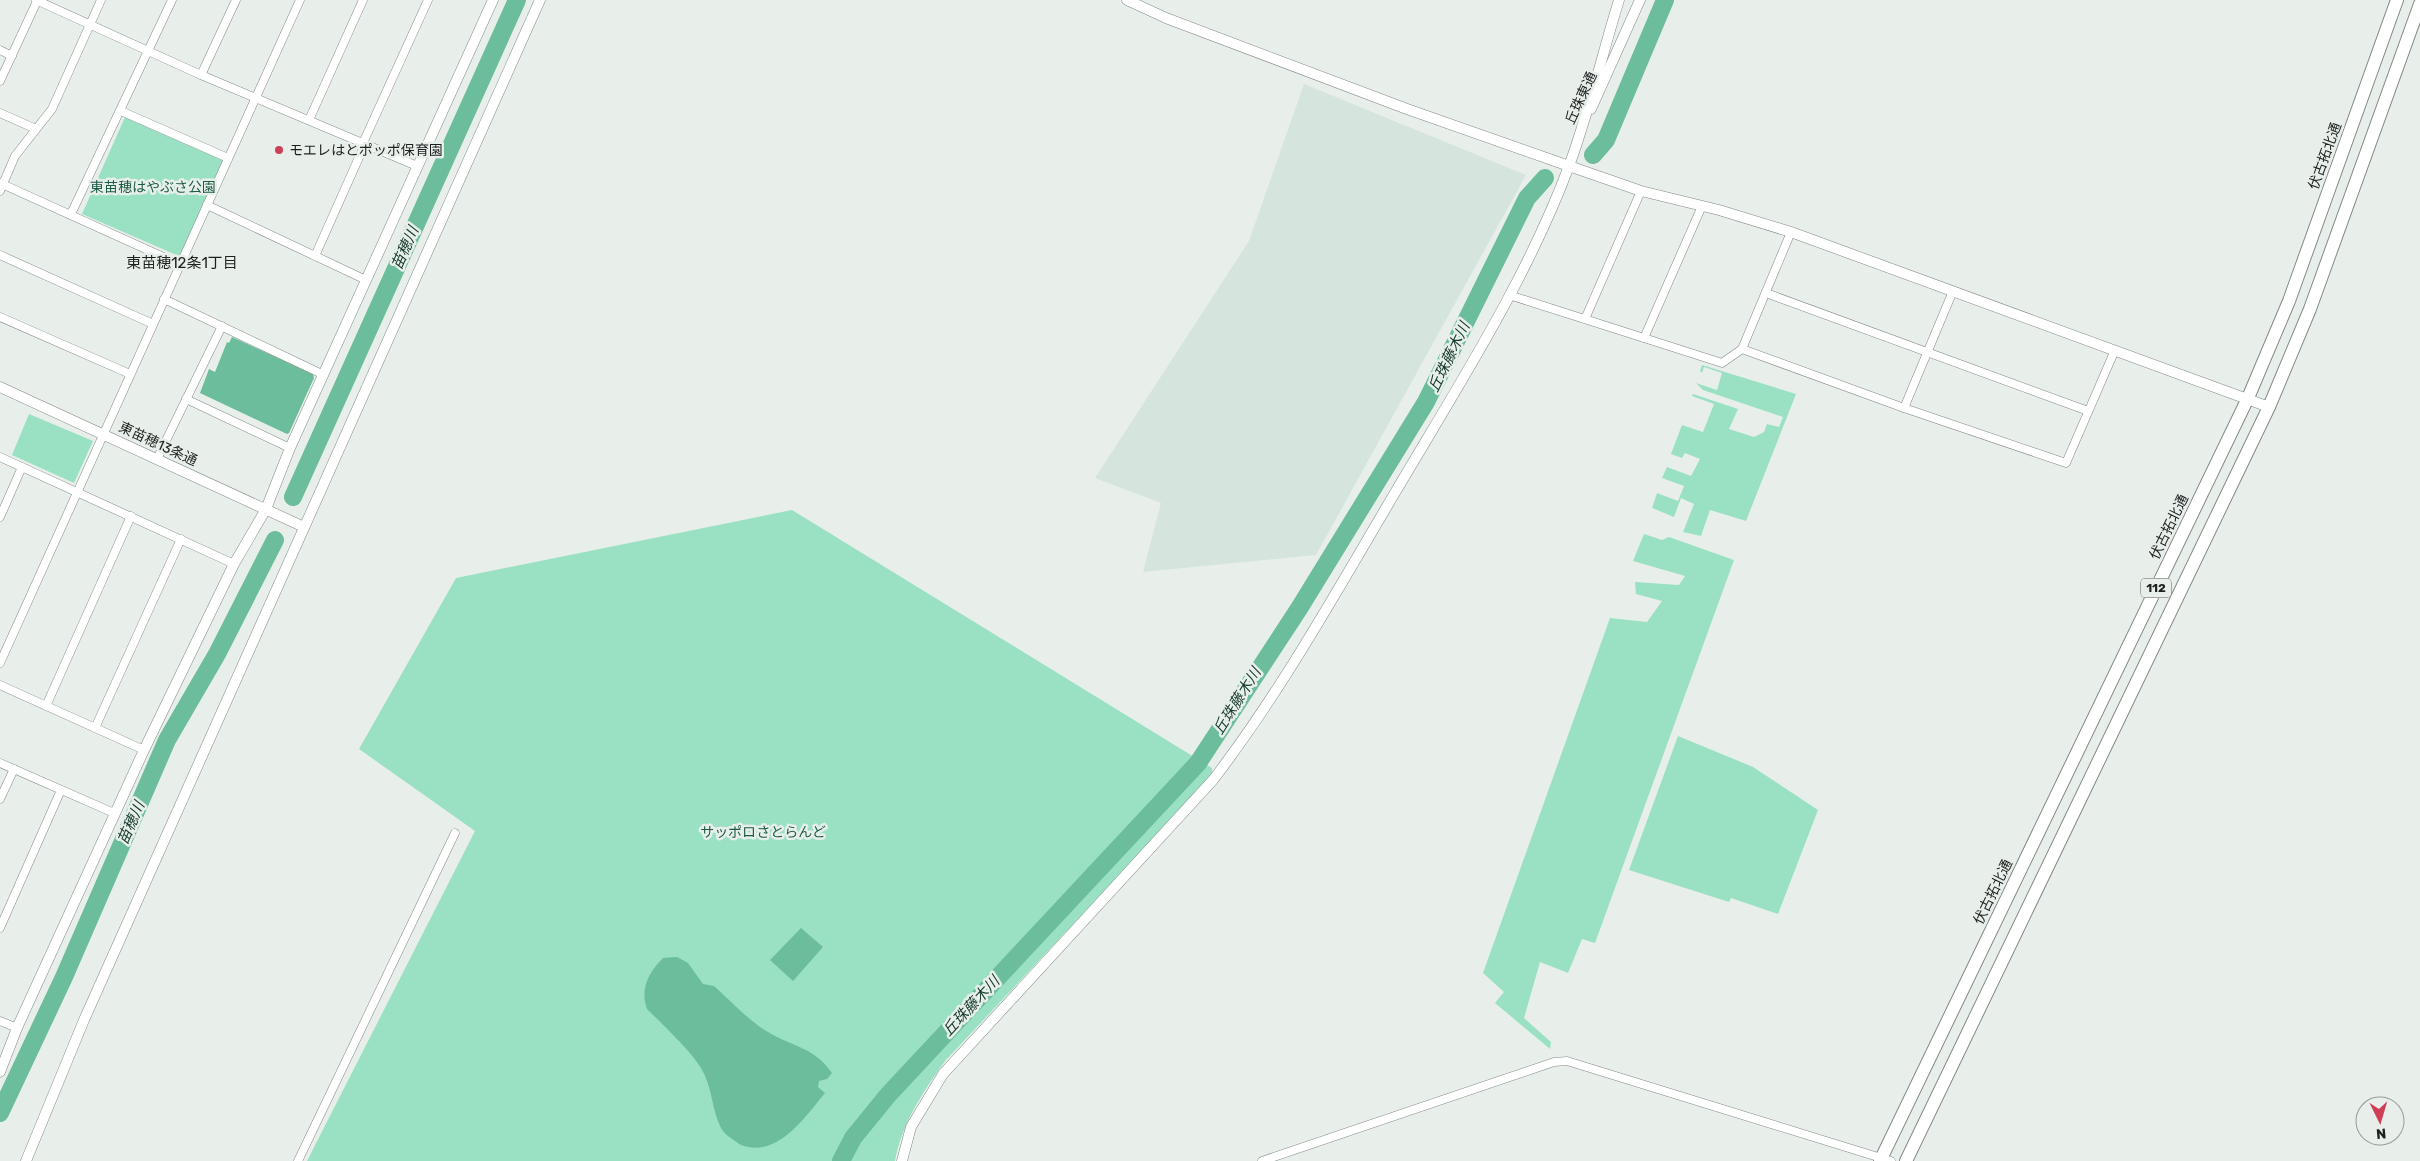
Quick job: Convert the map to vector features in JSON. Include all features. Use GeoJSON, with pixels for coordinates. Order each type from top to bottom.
{"type":"FeatureCollection","features":[{"type":"Feature","properties":{"kind":"main road","name":"伏古拓北通"},"geometry":{"type":"LineString","coordinates":[[1884,1160],[2248,398],[2289,301],[2397,0]]}},
{"type":"Feature","properties":{"kind":"main road","name":"112"},"geometry":{"type":"LineString","coordinates":[[1906,1161],[2269,407],[2310,309],[2420,4]]}},
{"type":"Feature","properties":{"kind":"street"},"geometry":{"type":"LineString","coordinates":[[0,81],[36,0],[201,75],[417,166]]}},
{"type":"Feature","properties":{"kind":"street"},"geometry":{"type":"LineString","coordinates":[[101,0],[52,109],[16,156],[1,186],[71,214],[180,265]]}},
{"type":"Feature","properties":{"kind":"street"},"geometry":{"type":"LineString","coordinates":[[71,214],[172,0]]}},
{"type":"Feature","properties":{"kind":"street"},"geometry":{"type":"LineString","coordinates":[[201,75],[236,0]]}},
{"type":"Feature","properties":{"kind":"street"},"geometry":{"type":"LineString","coordinates":[[0,663],[300,0]]}},
{"type":"Feature","properties":{"kind":"street"},"geometry":{"type":"LineString","coordinates":[[309,120],[363,0]]}},
{"type":"Feature","properties":{"kind":"street"},"geometry":{"type":"LineString","coordinates":[[315,256],[428,0]]}},
{"type":"Feature","properties":{"kind":"street"},"geometry":{"type":"LineString","coordinates":[[0,1072],[16,1028],[114,813],[234,564],[266,509],[290,448],[493,0]]}},
{"type":"Feature","properties":{"kind":"street"},"geometry":{"type":"LineString","coordinates":[[26,1161],[84,1020],[540,0]]}},
{"type":"Feature","properties":{"kind":"street"},"geometry":{"type":"LineString","coordinates":[[1127,0],[1194,29],[1569,166],[1641,190],[1791,232],[2269,407]]}},
{"type":"Feature","properties":{"kind":"street","name":"丘珠東通"},"geometry":{"type":"LineString","coordinates":[[1579,135],[1619,0]]}},
{"type":"Feature","properties":{"kind":"street","name":"丘珠東通"},"geometry":{"type":"LineString","coordinates":[[1579,135],[1640,0]]}},
{"type":"Feature","properties":{"kind":"street"},"geometry":{"type":"LineString","coordinates":[[0,50],[12,56]]}},
{"type":"Feature","properties":{"kind":"street"},"geometry":{"type":"LineString","coordinates":[[121,111],[228,158]]}},
{"type":"Feature","properties":{"kind":"street"},"geometry":{"type":"LineString","coordinates":[[0,113],[36,129]]}},
{"type":"Feature","properties":{"kind":"street"},"geometry":{"type":"LineString","coordinates":[[902,1161],[911,1127],[943,1074],[1196,799],[1245,737],[1330,603],[1509,295],[1537,240],[1569,166],[1579,135]]}},
{"type":"Feature","properties":{"kind":"street"},"geometry":{"type":"LineString","coordinates":[[1585,319],[1641,190]]}},
{"type":"Feature","properties":{"kind":"street"},"geometry":{"type":"LineString","coordinates":[[207,205],[366,280]]}},
{"type":"Feature","properties":{"kind":"street"},"geometry":{"type":"LineString","coordinates":[[1644,338],[1702,206]]}},
{"type":"Feature","properties":{"kind":"street"},"geometry":{"type":"LineString","coordinates":[[1509,295],[1722,363],[1742,349],[1791,232]]}},
{"type":"Feature","properties":{"kind":"street"},"geometry":{"type":"LineString","coordinates":[[0,255],[153,324]]}},
{"type":"Feature","properties":{"kind":"street"},"geometry":{"type":"LineString","coordinates":[[1904,408],[1953,291]]}},
{"type":"Feature","properties":{"kind":"street"},"geometry":{"type":"LineString","coordinates":[[1766,293],[2088,411]]}},
{"type":"Feature","properties":{"kind":"street"},"geometry":{"type":"LineString","coordinates":[[164,299],[324,375]]}},
{"type":"Feature","properties":{"kind":"street"},"geometry":{"type":"LineString","coordinates":[[0,317],[130,374]]}},
{"type":"Feature","properties":{"kind":"street"},"geometry":{"type":"LineString","coordinates":[[156,459],[222,326]]}},
{"type":"Feature","properties":{"kind":"street"},"geometry":{"type":"LineString","coordinates":[[1742,349],[1904,408],[2066,463],[2115,350]]}},
{"type":"Feature","properties":{"kind":"street","name":"東苗穂13条通"},"geometry":{"type":"LineString","coordinates":[[0,387],[304,527]]}},
{"type":"Feature","properties":{"kind":"street"},"geometry":{"type":"LineString","coordinates":[[186,400],[290,448]]}},
{"type":"Feature","properties":{"kind":"street"},"geometry":{"type":"LineString","coordinates":[[0,457],[234,564]]}},
{"type":"Feature","properties":{"kind":"street"},"geometry":{"type":"LineString","coordinates":[[0,517],[22,467]]}},
{"type":"Feature","properties":{"kind":"street"},"geometry":{"type":"LineString","coordinates":[[46,706],[131,516]]}},
{"type":"Feature","properties":{"kind":"street"},"geometry":{"type":"LineString","coordinates":[[95,728],[181,539]]}},
{"type":"Feature","properties":{"kind":"street"},"geometry":{"type":"LineString","coordinates":[[0,685],[144,750]]}},
{"type":"Feature","properties":{"kind":"street"},"geometry":{"type":"LineString","coordinates":[[0,763],[114,813]]}},
{"type":"Feature","properties":{"kind":"street"},"geometry":{"type":"LineString","coordinates":[[0,799],[14,769]]}},
{"type":"Feature","properties":{"kind":"street"},"geometry":{"type":"LineString","coordinates":[[0,928],[61,790]]}},
{"type":"Feature","properties":{"kind":"street"},"geometry":{"type":"LineString","coordinates":[[298,1161],[455,833]]}},
{"type":"Feature","properties":{"kind":"street"},"geometry":{"type":"LineString","coordinates":[[0,1021],[16,1028]]}},
{"type":"Feature","properties":{"kind":"street"},"geometry":{"type":"LineString","coordinates":[[1262,1161],[1554,1062],[1567,1061],[1884,1160]]}},
{"type":"Feature","properties":{"kind":"shaded area"},"geometry":{"type":"Polygon","coordinates":[[[1304,84],[1526,175],[1316,555],[1143,572],[1161,503],[1095,478],[1249,241],[1304,84]]]}},
{"type":"Feature","properties":{"kind":"shaded area"},"geometry":{"type":"Polygon","coordinates":[[[232,337],[313,374],[314,378],[289,433],[287,434],[200,393],[209,369],[215,372],[227,342],[229,343],[232,337]]]}},
{"type":"Feature","properties":{"kind":"shaded area"},"geometry":{"type":"Polygon","coordinates":[[[801,928],[823,947],[793,981],[770,960],[801,928]]]}},
{"type":"Feature","properties":{"kind":"shaded area"},"geometry":{"type":"Polygon","coordinates":[[[677,957],[688,963],[703,984],[714,986],[754,1023],[777,1037],[803,1048],[825,1064],[832,1073],[827,1079],[819,1081],[818,1087],[825,1093],[809,1113],[789,1133],[777,1141],[753,1148],[739,1144],[721,1129],[705,1075],[701,1068],[683,1046],[647,1009],[644,995],[645,988],[653,969],[663,958],[677,957]]]}},
{"type":"Feature","properties":{"kind":"green space","name":"東苗穂はやぶさ公園"},"geometry":{"type":"Polygon","coordinates":[[[125,117],[224,161],[181,257],[82,214],[125,117]]]}},
{"type":"Feature","properties":{"kind":"green space"},"geometry":{"type":"Polygon","coordinates":[[[1702,365],[1796,394],[1746,521],[1710,510],[1701,536],[1683,532],[1694,504],[1681,498],[1674,517],[1652,508],[1657,493],[1678,501],[1684,486],[1662,478],[1667,467],[1691,476],[1700,459],[1685,453],[1682,458],[1671,454],[1682,425],[1703,432],[1714,404],[1692,396],[1693,394],[1738,409],[1729,429],[1754,437],[1764,432],[1767,424],[1779,427],[1783,417],[1703,390],[1696,383],[1717,390],[1722,373],[1704,367],[1702,373],[1700,371],[1702,365]]]}},
{"type":"Feature","properties":{"kind":"green space"},"geometry":{"type":"Polygon","coordinates":[[[29,414],[93,441],[74,483],[12,455],[29,414]]]}},
{"type":"Feature","properties":{"kind":"green space","name":"サッポロさとらんど"},"geometry":{"type":"Polygon","coordinates":[[[792,510],[1212,768],[1212,773],[1181,809],[945,1061],[914,1108],[898,1147],[895,1161],[307,1161],[475,831],[359,749],[456,578],[792,510]]]}},
{"type":"Feature","properties":{"kind":"green space"},"geometry":{"type":"Polygon","coordinates":[[[1644,534],[1662,540],[1669,537],[1734,560],[1595,943],[1582,939],[1568,973],[1540,962],[1524,1018],[1551,1042],[1550,1049],[1495,1003],[1504,992],[1483,973],[1610,618],[1647,622],[1662,601],[1636,594],[1635,582],[1679,585],[1685,576],[1633,561],[1644,534]]]}},
{"type":"Feature","properties":{"kind":"green space"},"geometry":{"type":"Polygon","coordinates":[[[1678,736],[1753,767],[1818,810],[1778,914],[1731,898],[1729,902],[1629,870],[1678,736]]]}},
{"type":"Feature","properties":{"kind":"waterway","name":"苗穂川"},"geometry":{"type":"LineString","coordinates":[[293,497],[517,0]]}},
{"type":"Feature","properties":{"kind":"waterway","name":"丘珠藤木川"},"geometry":{"type":"LineString","coordinates":[[1593,155],[1606,140],[1665,0]]}},
{"type":"Feature","properties":{"kind":"waterway","name":"丘珠藤木川"},"geometry":{"type":"LineString","coordinates":[[841,1161],[853,1138],[888,1095],[1198,763],[1300,607],[1426,402],[1527,198],[1545,178]]}},
{"type":"Feature","properties":{"kind":"waterway","name":"苗穂川"},"geometry":{"type":"LineString","coordinates":[[0,1113],[64,977],[167,740],[217,654],[275,540]]}},
{"type":"Feature","properties":{"kind":"place","name":"モエレはとポッポ保育園"},"geometry":{"type":"Point","coordinates":[279,150]}},
{"type":"Feature","properties":{"kind":"district","name":"東苗穂12条1丁目"},"geometry":{"type":"Point","coordinates":[182,263]}}]}
